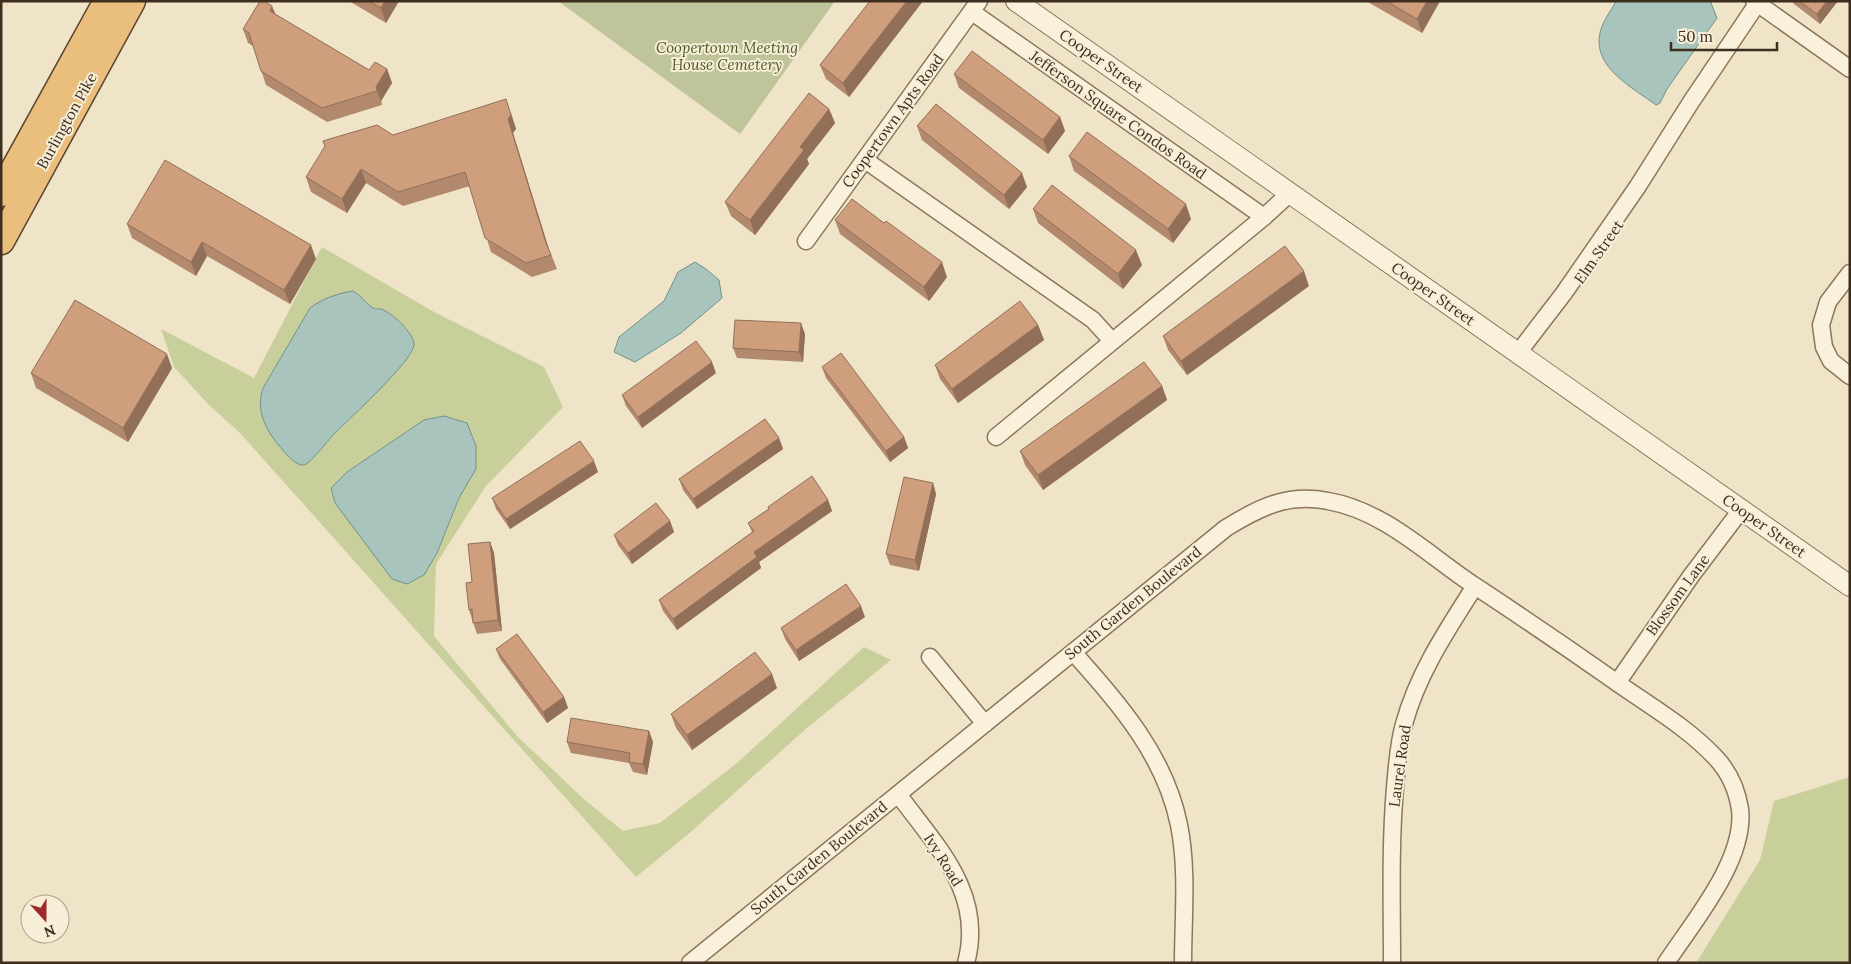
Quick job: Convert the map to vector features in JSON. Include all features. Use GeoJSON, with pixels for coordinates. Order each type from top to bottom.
{"type":"FeatureCollection","features":[{"type":"Feature","properties":{"kind":"highway","name":"Burlington Pike"},"geometry":{"type":"LineString","coordinates":[[1,193],[107,1]]}},
{"type":"Feature","properties":{"kind":"highway","name":"Burlington Pike"},"geometry":{"type":"LineString","coordinates":[[1,241],[132,1]]}},
{"type":"Feature","properties":{"kind":"street","name":"Cooper Street"},"geometry":{"type":"LineString","coordinates":[[1016,1],[1850,586]]}},
{"type":"Feature","properties":{"kind":"street"},"geometry":{"type":"LineString","coordinates":[[1757,2],[1850,69]]}},
{"type":"Feature","properties":{"kind":"street","name":"Elm Street"},"geometry":{"type":"LineString","coordinates":[[1521,355],[1570,294],[1644,190],[1655,170],[1666,142],[1757,2]]}},
{"type":"Feature","properties":{"kind":"street","name":"Coopertown Apts Road"},"geometry":{"type":"LineString","coordinates":[[806,241],[976,7]]}},
{"type":"Feature","properties":{"kind":"street","name":"Jefferson Square Condos Road"},"geometry":{"type":"LineString","coordinates":[[976,7],[1264,217]]}},
{"type":"Feature","properties":{"kind":"street"},"geometry":{"type":"LineString","coordinates":[[865,160],[1093,320],[1112,341]]}},
{"type":"Feature","properties":{"kind":"street"},"geometry":{"type":"LineString","coordinates":[[996,437],[1264,217],[1289,194]]}},
{"type":"Feature","properties":{"kind":"street"},"geometry":{"type":"LineString","coordinates":[[1850,273],[1828,302],[1821,325],[1824,347],[1831,361],[1850,376]]}},
{"type":"Feature","properties":{"kind":"street","name":"South Garden Boulevard"},"geometry":{"type":"LineString","coordinates":[[690,963],[1226,528],[1254,511],[1299,498],[1344,504],[1386,522],[1475,586],[1544,631],[1679,726],[1718,760],[1736,791],[1740,809],[1740,828],[1736,847],[1729,866],[1718,885],[1666,963]]}},
{"type":"Feature","properties":{"kind":"street","name":"Blossom Lane"},"geometry":{"type":"LineString","coordinates":[[1617,682],[1696,569],[1741,510]]}},
{"type":"Feature","properties":{"kind":"street","name":"Laurel Road"},"geometry":{"type":"LineString","coordinates":[[1392,963],[1392,826],[1397,763],[1404,724],[1417,687],[1429,662],[1448,627],[1475,586]]}},
{"type":"Feature","properties":{"kind":"street"},"geometry":{"type":"LineString","coordinates":[[1073,652],[1125,711],[1148,744],[1169,790],[1180,827],[1182,850],[1183,963]]}},
{"type":"Feature","properties":{"kind":"street"},"geometry":{"type":"LineString","coordinates":[[930,657],[984,724]]}},
{"type":"Feature","properties":{"kind":"street","name":"Ivy Road"},"geometry":{"type":"LineString","coordinates":[[898,794],[942,853],[965,896],[972,932],[966,963]]}},
{"type":"Feature","properties":{"kind":"green space","name":"Coopertown Meeting House Cemetery"},"geometry":{"type":"Polygon","coordinates":[[[558,1],[835,1],[740,134],[558,1]]]}},
{"type":"Feature","properties":{"kind":"green space"},"geometry":{"type":"Polygon","coordinates":[[[322,247],[436,313],[544,367],[563,407],[486,486],[436,564],[434,636],[518,737],[585,800],[623,831],[660,823],[737,763],[864,647],[891,660],[808,727],[692,831],[636,877],[240,433],[209,405],[174,367],[161,329],[254,378],[322,247]],[[350,292],[319,302],[310,308],[263,388],[260,398],[264,423],[310,462],[320,448],[381,388],[413,351],[414,342],[408,330],[386,312],[373,308],[358,294],[350,292]],[[424,420],[347,472],[331,488],[437,553],[459,498],[476,469],[424,420]]]}},
{"type":"Feature","properties":{"kind":"green space"},"geometry":{"type":"Polygon","coordinates":[[[1850,777],[1850,963],[1696,963],[1760,860],[1774,801],[1850,777]]]}},
{"type":"Feature","properties":{"kind":"water"},"geometry":{"type":"Polygon","coordinates":[[[1616,1],[1711,1],[1717,18],[1667,89],[1660,103],[1656,105],[1616,75],[1602,56],[1599,45],[1601,29],[1616,1]]]}},
{"type":"Feature","properties":{"kind":"water"},"geometry":{"type":"Polygon","coordinates":[[[695,262],[719,280],[722,298],[681,333],[635,362],[614,352],[619,337],[664,301],[678,272],[695,262]]]}},
{"type":"Feature","properties":{"kind":"water"},"geometry":{"type":"Polygon","coordinates":[[[353,291],[373,308],[381,309],[396,318],[413,339],[412,351],[393,375],[310,461],[301,465],[294,462],[287,455],[265,424],[261,407],[263,388],[310,308],[330,297],[353,291]]]}},
{"type":"Feature","properties":{"kind":"water"},"geometry":{"type":"Polygon","coordinates":[[[444,416],[467,423],[476,446],[476,469],[459,498],[437,553],[424,575],[407,584],[392,579],[335,503],[331,488],[347,472],[424,420],[444,416]]]}},
{"type":"Feature","properties":{"kind":"building"},"geometry":{"type":"Polygon","coordinates":[[[260,1],[264,1],[272,6],[270,11],[369,70],[375,62],[387,69],[376,87],[377,91],[322,108],[261,71],[249,33],[243,29],[260,1]]]}},
{"type":"Feature","properties":{"kind":"building"},"geometry":{"type":"Polygon","coordinates":[[[369,1],[385,1],[381,8],[369,1]]]}},
{"type":"Feature","properties":{"kind":"building"},"geometry":{"type":"Polygon","coordinates":[[[870,1],[907,1],[843,83],[820,65],[870,1]]]}},
{"type":"Feature","properties":{"kind":"building"},"geometry":{"type":"Polygon","coordinates":[[[1386,1],[1427,1],[1417,19],[1386,1]]]}},
{"type":"Feature","properties":{"kind":"building"},"geometry":{"type":"Polygon","coordinates":[[[1799,1],[1827,1],[1817,14],[1799,1]]]}},
{"type":"Feature","properties":{"kind":"building"},"geometry":{"type":"Polygon","coordinates":[[[972,51],[1060,117],[1043,140],[954,74],[972,51]]]}},
{"type":"Feature","properties":{"kind":"building"},"geometry":{"type":"Polygon","coordinates":[[[809,93],[829,109],[800,147],[804,150],[750,220],[725,202],[809,93]]]}},
{"type":"Feature","properties":{"kind":"building"},"geometry":{"type":"Polygon","coordinates":[[[506,99],[511,115],[508,119],[551,255],[526,263],[485,238],[465,172],[398,192],[361,169],[342,199],[306,177],[325,146],[323,141],[377,125],[393,135],[506,99]]]}},
{"type":"Feature","properties":{"kind":"building"},"geometry":{"type":"Polygon","coordinates":[[[936,104],[1022,173],[1004,195],[917,126],[936,104]]]}},
{"type":"Feature","properties":{"kind":"building"},"geometry":{"type":"Polygon","coordinates":[[[1087,132],[1186,204],[1168,229],[1069,156],[1087,132]]]}},
{"type":"Feature","properties":{"kind":"building"},"geometry":{"type":"Polygon","coordinates":[[[165,160],[311,245],[284,290],[202,242],[191,262],[127,224],[165,160]]]}},
{"type":"Feature","properties":{"kind":"building"},"geometry":{"type":"Polygon","coordinates":[[[1052,185],[1136,250],[1118,274],[1033,209],[1052,185]]]}},
{"type":"Feature","properties":{"kind":"building"},"geometry":{"type":"Polygon","coordinates":[[[852,199],[942,262],[924,287],[835,220],[852,199]]]}},
{"type":"Feature","properties":{"kind":"building"},"geometry":{"type":"Polygon","coordinates":[[[1285,246],[1304,271],[1181,361],[1163,336],[1285,246]]]}},
{"type":"Feature","properties":{"kind":"building"},"geometry":{"type":"Polygon","coordinates":[[[75,300],[167,354],[123,428],[31,373],[75,300]]]}},
{"type":"Feature","properties":{"kind":"building"},"geometry":{"type":"Polygon","coordinates":[[[1020,301],[1038,325],[952,389],[935,365],[1020,301]]]}},
{"type":"Feature","properties":{"kind":"building"},"geometry":{"type":"Polygon","coordinates":[[[735,320],[801,323],[799,352],[733,348],[735,320]]]}},
{"type":"Feature","properties":{"kind":"building"},"geometry":{"type":"Polygon","coordinates":[[[696,341],[712,362],[638,417],[622,395],[696,341]]]}},
{"type":"Feature","properties":{"kind":"building"},"geometry":{"type":"Polygon","coordinates":[[[841,353],[904,437],[886,451],[822,367],[841,353]]]}},
{"type":"Feature","properties":{"kind":"building"},"geometry":{"type":"Polygon","coordinates":[[[1144,362],[1162,386],[1038,475],[1020,451],[1144,362]]]}},
{"type":"Feature","properties":{"kind":"building"},"geometry":{"type":"Polygon","coordinates":[[[765,419],[779,438],[693,499],[679,479],[765,419]]]}},
{"type":"Feature","properties":{"kind":"building"},"geometry":{"type":"Polygon","coordinates":[[[580,441],[594,461],[506,519],[492,498],[580,441]]]}},
{"type":"Feature","properties":{"kind":"building"},"geometry":{"type":"Polygon","coordinates":[[[812,476],[828,500],[754,552],[757,557],[673,619],[659,600],[754,531],[748,523],[812,476]]]}},
{"type":"Feature","properties":{"kind":"building"},"geometry":{"type":"Polygon","coordinates":[[[904,477],[933,483],[915,560],[886,554],[904,477]]]}},
{"type":"Feature","properties":{"kind":"building"},"geometry":{"type":"Polygon","coordinates":[[[656,503],[670,521],[628,553],[614,535],[656,503]]]}},
{"type":"Feature","properties":{"kind":"building"},"geometry":{"type":"Polygon","coordinates":[[[490,542],[498,620],[473,623],[472,609],[469,610],[466,583],[472,582],[468,544],[490,542]]]}},
{"type":"Feature","properties":{"kind":"building"},"geometry":{"type":"Polygon","coordinates":[[[846,584],[861,606],[796,650],[781,628],[846,584]]]}},
{"type":"Feature","properties":{"kind":"building"},"geometry":{"type":"Polygon","coordinates":[[[517,634],[564,697],[543,712],[496,649],[517,634]]]}},
{"type":"Feature","properties":{"kind":"building"},"geometry":{"type":"Polygon","coordinates":[[[755,652],[772,674],[687,735],[671,714],[755,652]]]}},
{"type":"Feature","properties":{"kind":"building"},"geometry":{"type":"Polygon","coordinates":[[[571,718],[649,731],[643,764],[629,762],[630,753],[567,742],[571,718]]]}}]}
